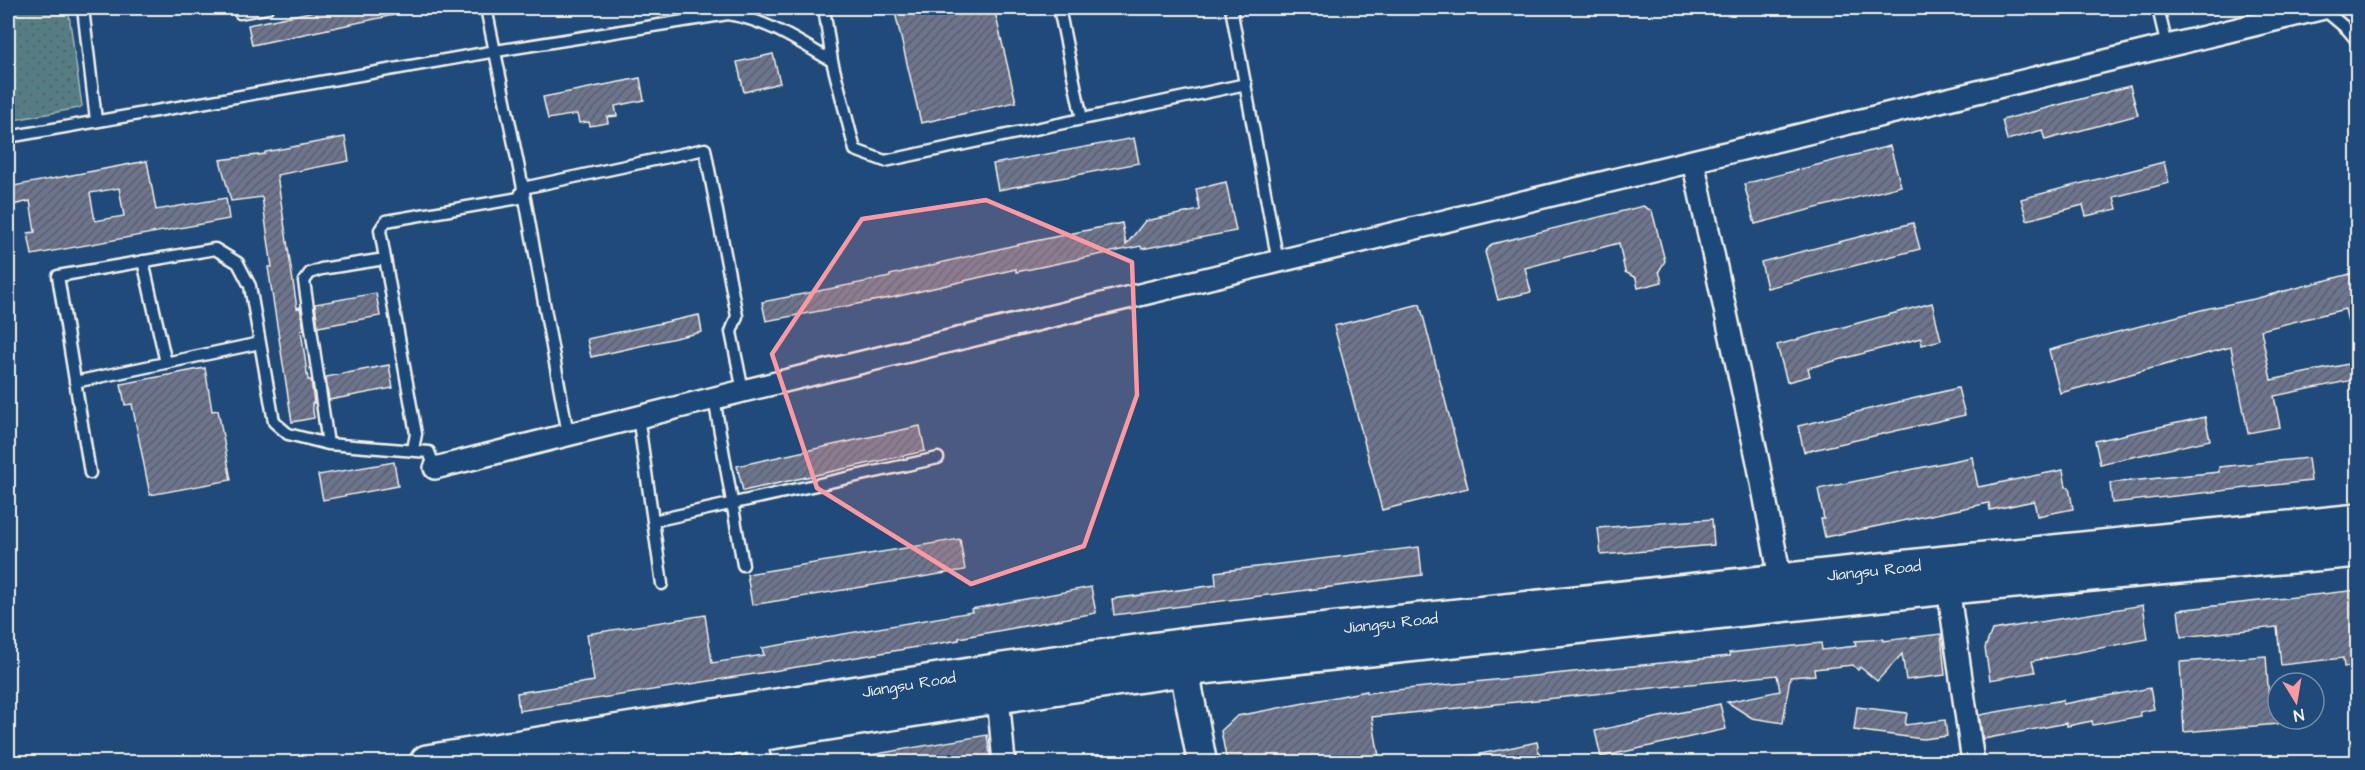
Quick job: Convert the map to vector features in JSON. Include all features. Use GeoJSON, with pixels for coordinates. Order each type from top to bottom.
{"type":"FeatureCollection","features":[{"type":"Feature","properties":{"kind":"highway","name":"Jiangsu Road"},"geometry":{"type":"LineString","coordinates":[[427,762],[995,671],[1182,658],[1784,593],[2358,521]]}},
{"type":"Feature","properties":{"kind":"highway","name":"Jiangsu Road"},"geometry":{"type":"LineString","coordinates":[[1784,593],[1948,587],[2358,550]]}},
{"type":"Feature","properties":{"kind":"highway","name":"Jiangsu Road"},"geometry":{"type":"LineString","coordinates":[[582,762],[758,749],[1182,658]]}},
{"type":"Feature","properties":{"kind":"street"},"geometry":{"type":"LineString","coordinates":[[435,468],[638,416],[2323,8]]}},
{"type":"Feature","properties":{"kind":"street"},"geometry":{"type":"LineString","coordinates":[[1693,161],[1784,593]]}},
{"type":"Feature","properties":{"kind":"street"},"geometry":{"type":"LineString","coordinates":[[1948,587],[1973,762]]}},
{"type":"Feature","properties":{"kind":"street"},"geometry":{"type":"LineString","coordinates":[[1182,658],[1202,762]]}},
{"type":"Feature","properties":{"kind":"street"},"geometry":{"type":"LineString","coordinates":[[998,696],[1005,762]]}},
{"type":"Feature","properties":{"kind":"lane"},"geometry":{"type":"LineString","coordinates":[[83,8],[96,120]]}},
{"type":"Feature","properties":{"kind":"lane"},"geometry":{"type":"LineString","coordinates":[[239,8],[240,13],[267,8]]}},
{"type":"Feature","properties":{"kind":"lane"},"geometry":{"type":"LineString","coordinates":[[486,8],[523,188],[568,434]]}},
{"type":"Feature","properties":{"kind":"lane"},"geometry":{"type":"LineString","coordinates":[[824,8],[832,61],[855,150],[885,161],[1246,84]]}},
{"type":"Feature","properties":{"kind":"lane"},"geometry":{"type":"LineString","coordinates":[[1059,8],[1083,119]]}},
{"type":"Feature","properties":{"kind":"lane"},"geometry":{"type":"LineString","coordinates":[[1231,8],[1278,262]]}},
{"type":"Feature","properties":{"kind":"lane"},"geometry":{"type":"LineString","coordinates":[[2158,8],[2167,46]]}},
{"type":"Feature","properties":{"kind":"lane"},"geometry":{"type":"LineString","coordinates":[[2323,8],[2358,42]]}},
{"type":"Feature","properties":{"kind":"lane"},"geometry":{"type":"LineString","coordinates":[[8,137],[496,51],[728,14],[750,18],[775,28],[832,61]]}},
{"type":"Feature","properties":{"kind":"lane"},"geometry":{"type":"LineString","coordinates":[[523,188],[705,149],[737,316],[731,332],[743,391]]}},
{"type":"Feature","properties":{"kind":"lane"},"geometry":{"type":"LineString","coordinates":[[413,449],[416,434],[380,230],[386,221],[519,198],[523,188]]}},
{"type":"Feature","properties":{"kind":"lane"},"geometry":{"type":"LineString","coordinates":[[90,472],[58,276],[215,249],[238,263],[250,286],[274,422],[288,434],[328,444],[429,452],[435,468]]}},
{"type":"Feature","properties":{"kind":"lane"},"geometry":{"type":"LineString","coordinates":[[328,444],[304,281],[310,273],[321,269],[385,259]]}},
{"type":"Feature","properties":{"kind":"lane"},"geometry":{"type":"LineString","coordinates":[[143,261],[166,363]]}},
{"type":"Feature","properties":{"kind":"lane"},"geometry":{"type":"LineString","coordinates":[[75,382],[260,343]]}},
{"type":"Feature","properties":{"kind":"lane"},"geometry":{"type":"LineString","coordinates":[[714,398],[743,566]]}},
{"type":"Feature","properties":{"kind":"lane"},"geometry":{"type":"LineString","coordinates":[[638,416],[662,584]]}},
{"type":"Feature","properties":{"kind":"lane"},"geometry":{"type":"LineString","coordinates":[[653,521],[938,458]]}},
{"type":"Feature","properties":{"kind":"highlighted area"},"geometry":{"type":"Polygon","coordinates":[[[986,200],[1132,262],[1137,395],[1084,546],[971,584],[817,488],[772,354],[862,219],[986,200]]]}},
{"type":"Feature","properties":{"kind":"green space"},"geometry":{"type":"Polygon","coordinates":[[[8,8],[68,8],[82,106],[8,121],[8,8]]]}},
{"type":"Feature","properties":{"kind":"building"},"geometry":{"type":"Polygon","coordinates":[[[329,8],[398,8],[399,14],[252,45],[248,25],[329,8]]]}},
{"type":"Feature","properties":{"kind":"building"},"geometry":{"type":"Polygon","coordinates":[[[894,8],[994,8],[1016,102],[921,123],[894,8]]]}},
{"type":"Feature","properties":{"kind":"building"},"geometry":{"type":"Polygon","coordinates":[[[773,54],[780,83],[744,92],[737,62],[773,54]]]}},
{"type":"Feature","properties":{"kind":"building"},"geometry":{"type":"Polygon","coordinates":[[[640,78],[644,100],[615,106],[617,116],[607,117],[608,123],[590,126],[589,122],[579,123],[577,114],[548,119],[543,97],[640,78]]]}},
{"type":"Feature","properties":{"kind":"building"},"geometry":{"type":"Polygon","coordinates":[[[2130,86],[2138,115],[2045,140],[2042,130],[2007,140],[2002,120],[2130,86]]]}},
{"type":"Feature","properties":{"kind":"building"},"geometry":{"type":"Polygon","coordinates":[[[345,137],[349,161],[277,175],[297,308],[300,307],[304,330],[301,330],[308,380],[311,380],[314,403],[312,403],[314,418],[292,422],[268,267],[272,267],[262,197],[231,201],[220,160],[265,154],[265,152],[345,137]]]}},
{"type":"Feature","properties":{"kind":"building"},"geometry":{"type":"Polygon","coordinates":[[[1134,138],[1139,163],[998,190],[993,164],[1134,138]]]}},
{"type":"Feature","properties":{"kind":"building"},"geometry":{"type":"Polygon","coordinates":[[[1890,146],[1901,186],[1755,224],[1744,184],[1890,146]]]}},
{"type":"Feature","properties":{"kind":"building"},"geometry":{"type":"Polygon","coordinates":[[[147,161],[156,210],[226,198],[229,219],[32,255],[28,233],[35,232],[30,201],[8,206],[8,187],[147,161]],[[119,188],[90,193],[95,221],[124,216],[119,188]]]}},
{"type":"Feature","properties":{"kind":"building"},"geometry":{"type":"Polygon","coordinates":[[[2164,162],[2169,183],[2114,197],[2117,209],[2086,216],[2083,205],[2027,220],[2021,199],[2164,162]]]}},
{"type":"Feature","properties":{"kind":"building"},"geometry":{"type":"Polygon","coordinates":[[[1226,182],[1236,231],[1142,249],[1141,246],[1016,272],[1016,269],[895,297],[766,321],[762,302],[890,277],[890,275],[1011,246],[1122,223],[1126,245],[1145,221],[1200,210],[1196,189],[1226,182]]]}},
{"type":"Feature","properties":{"kind":"building"},"geometry":{"type":"Polygon","coordinates":[[[1643,206],[1652,211],[1665,261],[1659,271],[1662,282],[1638,288],[1636,278],[1625,272],[1619,243],[1525,268],[1531,292],[1498,300],[1485,252],[1492,244],[1643,206]]]}},
{"type":"Feature","properties":{"kind":"building"},"geometry":{"type":"Polygon","coordinates":[[[1913,223],[1920,249],[1767,288],[1761,262],[1913,223]]]}},
{"type":"Feature","properties":{"kind":"building"},"geometry":{"type":"Polygon","coordinates":[[[2358,272],[2358,338],[2352,339],[2345,309],[2261,330],[2271,380],[2358,362],[2358,379],[2274,396],[2280,427],[2248,433],[2231,347],[2060,393],[2049,350],[2358,272]]]}},
{"type":"Feature","properties":{"kind":"building"},"geometry":{"type":"Polygon","coordinates":[[[376,293],[380,316],[318,327],[315,304],[376,293]]]}},
{"type":"Feature","properties":{"kind":"building"},"geometry":{"type":"Polygon","coordinates":[[[1932,303],[1941,340],[1922,345],[1921,338],[1808,368],[1810,376],[1787,382],[1777,345],[1932,303]]]}},
{"type":"Feature","properties":{"kind":"building"},"geometry":{"type":"Polygon","coordinates":[[[1420,304],[1468,488],[1382,510],[1334,326],[1420,304]]]}},
{"type":"Feature","properties":{"kind":"building"},"geometry":{"type":"Polygon","coordinates":[[[699,315],[702,332],[591,357],[587,339],[699,315]]]}},
{"type":"Feature","properties":{"kind":"building"},"geometry":{"type":"Polygon","coordinates":[[[389,365],[393,388],[329,400],[326,377],[389,365]]]}},
{"type":"Feature","properties":{"kind":"building"},"geometry":{"type":"Polygon","coordinates":[[[205,368],[212,411],[218,410],[231,480],[150,495],[132,404],[125,405],[121,384],[205,368]]]}},
{"type":"Feature","properties":{"kind":"building"},"geometry":{"type":"Polygon","coordinates":[[[1958,388],[1965,415],[1804,452],[1798,426],[1958,388]]]}},
{"type":"Feature","properties":{"kind":"building"},"geometry":{"type":"Polygon","coordinates":[[[2205,417],[2210,440],[2100,464],[2095,441],[2205,417]]]}},
{"type":"Feature","properties":{"kind":"building"},"geometry":{"type":"Polygon","coordinates":[[[920,426],[925,451],[743,491],[737,466],[920,426]]]}},
{"type":"Feature","properties":{"kind":"building"},"geometry":{"type":"Polygon","coordinates":[[[1972,457],[1978,487],[2063,470],[2073,509],[2037,516],[2034,501],[1990,510],[1989,503],[1825,537],[1818,489],[1972,457]]]}},
{"type":"Feature","properties":{"kind":"building"},"geometry":{"type":"Polygon","coordinates":[[[2308,458],[2311,481],[2112,503],[2110,483],[2219,472],[2219,467],[2308,458]]]}},
{"type":"Feature","properties":{"kind":"building"},"geometry":{"type":"Polygon","coordinates":[[[394,462],[398,486],[323,500],[318,475],[394,462]]]}},
{"type":"Feature","properties":{"kind":"building"},"geometry":{"type":"Polygon","coordinates":[[[1712,519],[1714,545],[1601,555],[1598,528],[1712,519]]]}},
{"type":"Feature","properties":{"kind":"building"},"geometry":{"type":"Polygon","coordinates":[[[960,539],[965,570],[752,605],[747,574],[960,539]]]}},
{"type":"Feature","properties":{"kind":"building"},"geometry":{"type":"Polygon","coordinates":[[[1419,547],[1422,575],[1114,615],[1112,599],[1216,585],[1215,572],[1419,547]]]}},
{"type":"Feature","properties":{"kind":"building"},"geometry":{"type":"Polygon","coordinates":[[[1091,587],[1096,613],[959,638],[959,640],[519,711],[517,693],[594,681],[587,634],[705,615],[712,663],[764,655],[762,648],[972,612],[971,609],[1091,587]]]}},
{"type":"Feature","properties":{"kind":"building"},"geometry":{"type":"Polygon","coordinates":[[[2358,590],[2358,666],[2344,667],[2343,658],[2281,665],[2277,627],[2181,637],[2178,610],[2358,590]]]}},
{"type":"Feature","properties":{"kind":"building"},"geometry":{"type":"Polygon","coordinates":[[[2143,605],[2148,639],[2032,661],[2035,672],[1990,680],[1985,648],[1992,630],[2143,605]]]}},
{"type":"Feature","properties":{"kind":"building"},"geometry":{"type":"Polygon","coordinates":[[[1941,634],[1945,675],[1906,680],[1902,654],[1877,681],[1860,667],[1858,670],[1853,665],[1814,669],[1815,675],[1790,677],[1783,723],[1752,718],[1727,702],[1780,691],[1777,675],[1372,717],[1380,762],[1227,762],[1221,731],[1237,716],[1367,691],[1367,693],[1730,656],[1729,653],[1821,643],[1822,650],[1856,646],[1855,641],[1883,639],[1883,641],[1941,634]]]}},
{"type":"Feature","properties":{"kind":"building"},"geometry":{"type":"Polygon","coordinates":[[[2266,656],[2266,725],[2184,732],[2180,662],[2266,656]]]}},
{"type":"Feature","properties":{"kind":"building"},"geometry":{"type":"Polygon","coordinates":[[[2150,688],[2154,709],[2140,712],[2141,716],[2093,725],[2092,721],[2067,726],[2067,723],[1983,739],[1979,715],[2063,700],[2063,704],[2150,688]]]}},
{"type":"Feature","properties":{"kind":"building"},"geometry":{"type":"Polygon","coordinates":[[[1720,704],[1726,729],[1601,757],[1595,731],[1720,704]]]}},
{"type":"Feature","properties":{"kind":"building"},"geometry":{"type":"Polygon","coordinates":[[[1857,707],[1907,713],[1905,725],[1945,720],[1947,736],[1923,739],[1854,730],[1857,707]]]}},
{"type":"Feature","properties":{"kind":"building"},"geometry":{"type":"Polygon","coordinates":[[[987,735],[991,762],[871,762],[870,755],[987,735]]]}},
{"type":"Feature","properties":{"kind":"building"},"geometry":{"type":"Polygon","coordinates":[[[1537,742],[1541,762],[1472,762],[1471,756],[1537,742]]]}}]}
